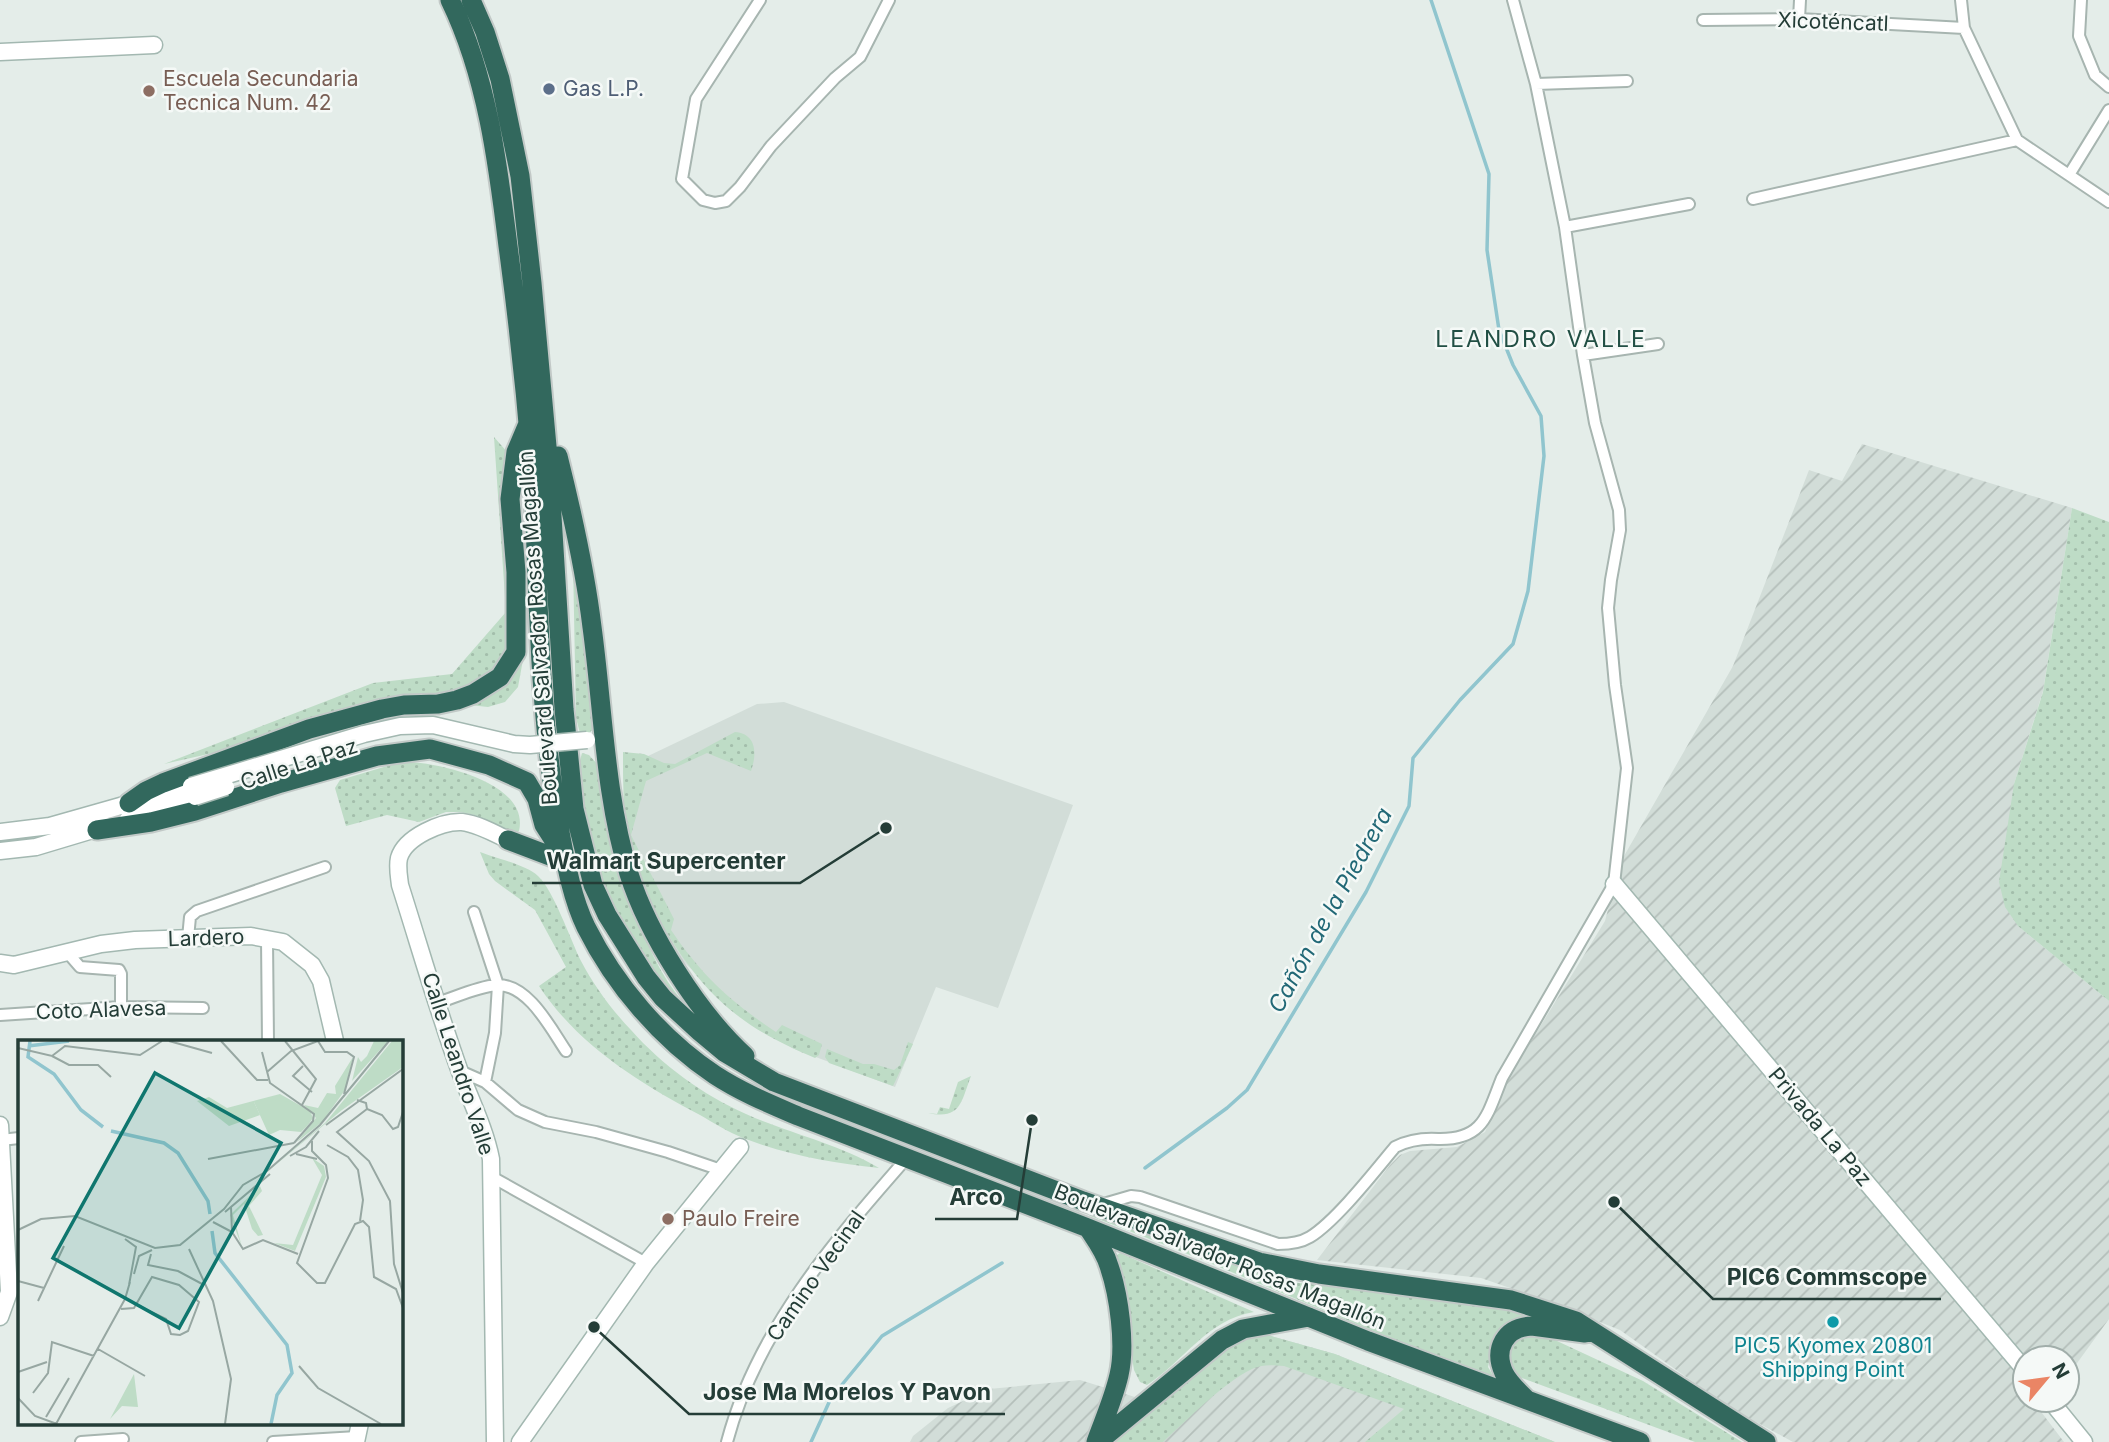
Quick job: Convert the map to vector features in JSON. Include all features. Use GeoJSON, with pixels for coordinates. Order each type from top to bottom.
{"type":"FeatureCollection","features":[{"type":"Feature","properties":{"kind":"highway","name":"Boulevard Salvador Rosas Magallón"},"geometry":{"type":"LineString","coordinates":[[450,0],[471,52],[492,140],[520,340],[532,470],[544,727],[565,860],[578,908],[611,969],[630,997],[684,1050],[714,1074],[752,1096],[906,1159],[1529,1402],[1640,1442]]}},
{"type":"Feature","properties":{"kind":"highway","name":"Boulevard Salvador Rosas Magallón"},"geometry":{"type":"LineString","coordinates":[[471,0],[485,32],[500,79],[518,164],[550,468],[564,709],[583,853],[607,915],[646,977],[663,998],[680,1016],[724,1052],[774,1082],[1099,1206],[1259,1262],[1319,1274],[1511,1300],[1556,1313],[1597,1334],[1766,1442]]}},
{"type":"Feature","properties":{"kind":"highway"},"geometry":{"type":"LineString","coordinates":[[542,395],[580,551],[592,626],[596,742],[629,874],[646,914],[676,971],[741,1052],[774,1082]]}},
{"type":"Feature","properties":{"kind":"highway"},"geometry":{"type":"LineString","coordinates":[[130,803],[163,783],[309,729],[382,709],[457,700],[473,694],[500,677],[516,652],[516,572],[510,499],[516,452],[528,425]]}},
{"type":"Feature","properties":{"kind":"highway"},"geometry":{"type":"LineString","coordinates":[[97,830],[151,822],[377,757],[430,749],[500,769],[527,782],[537,799],[540,817],[565,860]]}},
{"type":"Feature","properties":{"kind":"highway"},"geometry":{"type":"LineString","coordinates":[[508,839],[519,839],[536,832],[540,817]]}},
{"type":"Feature","properties":{"kind":"highway"},"geometry":{"type":"LineString","coordinates":[[508,839],[565,860]]}},
{"type":"Feature","properties":{"kind":"highway"},"geometry":{"type":"LineString","coordinates":[[1088,1228],[1109,1266],[1116,1299],[1122,1356],[1119,1376],[1097,1442]]}},
{"type":"Feature","properties":{"kind":"highway"},"geometry":{"type":"LineString","coordinates":[[1097,1442],[1222,1340],[1243,1329],[1311,1317]]}},
{"type":"Feature","properties":{"kind":"highway"},"geometry":{"type":"LineString","coordinates":[[1529,1402],[1512,1385],[1501,1365],[1501,1347],[1508,1334],[1523,1326],[1532,1326],[1597,1334]]}},
{"type":"Feature","properties":{"kind":"street"},"geometry":{"type":"LineString","coordinates":[[760,0],[696,99],[682,179],[703,200],[715,203],[726,201],[740,187],[771,146],[835,78],[860,57],[888,0]]}},
{"type":"Feature","properties":{"kind":"street"},"geometry":{"type":"LineString","coordinates":[[1099,1206],[1131,1196],[1140,1197],[1278,1244],[1289,1244],[1311,1236],[1329,1221],[1395,1147],[1406,1141],[1424,1138],[1466,1137],[1476,1130],[1491,1106],[1502,1078],[1614,884],[1627,768],[1615,685],[1608,608],[1620,520],[1615,490],[1595,423],[1565,227],[1536,84],[1513,0]]}},
{"type":"Feature","properties":{"kind":"street"},"geometry":{"type":"LineString","coordinates":[[1799,19],[1800,0]]}},
{"type":"Feature","properties":{"kind":"street"},"geometry":{"type":"LineString","coordinates":[[1961,0],[1964,28],[2017,140],[2109,202]]}},
{"type":"Feature","properties":{"kind":"street"},"geometry":{"type":"LineString","coordinates":[[2081,0],[2079,36],[2095,75],[2109,87]]}},
{"type":"Feature","properties":{"kind":"street","name":"Xicoténcatl"},"geometry":{"type":"LineString","coordinates":[[1703,20],[1799,19],[1964,28]]}},
{"type":"Feature","properties":{"kind":"street"},"geometry":{"type":"LineString","coordinates":[[0,52],[154,45]]}},
{"type":"Feature","properties":{"kind":"street"},"geometry":{"type":"LineString","coordinates":[[1536,84],[1626,81]]}},
{"type":"Feature","properties":{"kind":"street"},"geometry":{"type":"LineString","coordinates":[[2069,175],[2109,110]]}},
{"type":"Feature","properties":{"kind":"street"},"geometry":{"type":"LineString","coordinates":[[1753,199],[2017,140]]}},
{"type":"Feature","properties":{"kind":"street"},"geometry":{"type":"LineString","coordinates":[[1565,227],[1689,204]]}},
{"type":"Feature","properties":{"kind":"street"},"geometry":{"type":"LineString","coordinates":[[1583,355],[1658,344]]}},
{"type":"Feature","properties":{"kind":"street","name":"Calle La Paz"},"geometry":{"type":"LineString","coordinates":[[0,832],[50,826],[130,803],[193,792],[397,735],[438,733],[523,753],[596,742]]}},
{"type":"Feature","properties":{"kind":"street","name":"Calle La Paz"},"geometry":{"type":"LineString","coordinates":[[0,851],[36,847],[97,830],[193,792]]}},
{"type":"Feature","properties":{"kind":"street","name":"Calle Leandro Valle"},"geometry":{"type":"LineString","coordinates":[[495,1442],[492,1177],[488,1145],[437,1003],[400,886],[398,871],[401,852],[429,830],[459,822],[473,824],[508,839]]}},
{"type":"Feature","properties":{"kind":"street"},"geometry":{"type":"LineString","coordinates":[[188,938],[190,918],[197,911],[325,867]]}},
{"type":"Feature","properties":{"kind":"street","name":"Privada La Paz"},"geometry":{"type":"LineString","coordinates":[[1614,884],[2011,1353]]}},
{"type":"Feature","properties":{"kind":"street"},"geometry":{"type":"LineString","coordinates":[[474,912],[498,985],[495,1033],[485,1082]]}},
{"type":"Feature","properties":{"kind":"street","name":"Lardero"},"geometry":{"type":"LineString","coordinates":[[5,967],[101,944],[135,940],[251,936],[283,942],[312,965],[321,981],[335,1040]]}},
{"type":"Feature","properties":{"kind":"street"},"geometry":{"type":"LineString","coordinates":[[267,939],[268,1040]]}},
{"type":"Feature","properties":{"kind":"street"},"geometry":{"type":"LineString","coordinates":[[67,952],[80,967],[119,970],[121,1007]]}},
{"type":"Feature","properties":{"kind":"street"},"geometry":{"type":"LineString","coordinates":[[437,1003],[498,985],[527,996],[566,1051]]}},
{"type":"Feature","properties":{"kind":"street","name":"Coto Alavesa"},"geometry":{"type":"LineString","coordinates":[[0,1015],[121,1007],[203,1008]]}},
{"type":"Feature","properties":{"kind":"street"},"geometry":{"type":"LineString","coordinates":[[460,1072],[485,1082],[518,1110],[545,1122],[596,1132],[721,1170]]}},
{"type":"Feature","properties":{"kind":"street"},"geometry":{"type":"LineString","coordinates":[[0,1125],[1,1167],[14,1292],[0,1317]]}},
{"type":"Feature","properties":{"kind":"street"},"geometry":{"type":"LineString","coordinates":[[520,1442],[646,1263],[740,1147]]}},
{"type":"Feature","properties":{"kind":"street","name":"Camino Vecinal"},"geometry":{"type":"LineString","coordinates":[[727,1442],[755,1366],[774,1330],[837,1240],[906,1159]]}},
{"type":"Feature","properties":{"kind":"street"},"geometry":{"type":"LineString","coordinates":[[492,1177],[646,1263]]}},
{"type":"Feature","properties":{"kind":"street"},"geometry":{"type":"LineString","coordinates":[[2061,1414],[2084,1442]]}},
{"type":"Feature","properties":{"kind":"street"},"geometry":{"type":"LineString","coordinates":[[273,1442],[358,1434]]}},
{"type":"Feature","properties":{"kind":"street"},"geometry":{"type":"LineString","coordinates":[[81,1442],[123,1439]]}},
{"type":"Feature","properties":{"kind":"shaded area"},"geometry":{"type":"Polygon","coordinates":[[[1862,444],[2072,508],[2043,691],[2014,784],[2018,926],[2109,1001],[2109,1319],[2081,1358],[2081,1344],[2011,1344],[2011,1414],[2043,1414],[2064,1442],[1793,1442],[1727,1406],[1620,1330],[1539,1298],[1481,1278],[1317,1260],[1400,1155],[1410,1151],[1457,1147],[1485,1132],[1506,1082],[1605,921],[1620,863],[1733,666],[1809,470],[1842,481],[1862,444]]]}},
{"type":"Feature","properties":{"kind":"shaded area"},"geometry":{"type":"Polygon","coordinates":[[[784,702],[1073,805],[998,1008],[936,987],[895,1087],[792,1048],[736,1010],[676,955],[647,898],[627,834],[623,768],[757,704],[784,702]]]}},
{"type":"Feature","properties":{"kind":"shaded area"},"geometry":{"type":"Polygon","coordinates":[[[1267,1335],[1335,1354],[1555,1442],[910,1442],[913,1436],[948,1408],[989,1389],[1080,1380],[1164,1406],[1267,1335]]]}},
{"type":"Feature","properties":{"kind":"green space"},"geometry":{"type":"Polygon","coordinates":[[[494,437],[508,453],[515,473],[527,638],[518,687],[505,702],[488,707],[404,698],[262,742],[164,764],[373,683],[452,674],[506,612],[494,437]]]}},
{"type":"Feature","properties":{"kind":"green space"},"geometry":{"type":"Polygon","coordinates":[[[2072,508],[2109,522],[2109,1001],[2018,926],[2005,907],[1999,882],[2014,784],[2043,692],[2072,508]]]}},
{"type":"Feature","properties":{"kind":"green space"},"geometry":{"type":"Polygon","coordinates":[[[578,559],[594,728],[581,737],[576,718],[573,562],[578,559]]]}},
{"type":"Feature","properties":{"kind":"green space"},"geometry":{"type":"Polygon","coordinates":[[[735,732],[748,737],[754,746],[751,771],[707,753],[646,781],[631,835],[674,919],[671,930],[694,961],[731,999],[776,1032],[782,1025],[822,1044],[819,1055],[815,1058],[765,1034],[725,1005],[708,988],[676,948],[661,923],[640,880],[629,845],[624,803],[623,752],[644,754],[664,763],[675,764],[735,732]]]}},
{"type":"Feature","properties":{"kind":"green space"},"geometry":{"type":"Polygon","coordinates":[[[582,753],[589,755],[600,767],[625,878],[642,931],[672,988],[706,1028],[672,998],[629,941],[601,881],[583,817],[578,768],[582,753]]]}},
{"type":"Feature","properties":{"kind":"green space"},"geometry":{"type":"Polygon","coordinates":[[[410,762],[462,772],[498,789],[511,801],[519,815],[519,831],[513,835],[475,815],[461,812],[446,812],[419,822],[387,815],[346,826],[335,788],[340,780],[410,762]]]}},
{"type":"Feature","properties":{"kind":"green space"},"geometry":{"type":"Polygon","coordinates":[[[480,852],[519,865],[538,876],[550,892],[581,961],[598,989],[643,1043],[670,1067],[730,1106],[847,1152],[879,1168],[810,1158],[743,1138],[655,1090],[611,1061],[572,1027],[539,986],[566,967],[535,910],[495,881],[489,874],[480,852]]]}},
{"type":"Feature","properties":{"kind":"green space"},"geometry":{"type":"Polygon","coordinates":[[[908,1042],[913,1044],[893,1086],[829,1063],[825,1057],[827,1049],[863,1064],[894,1070],[900,1065],[908,1042]]]}},
{"type":"Feature","properties":{"kind":"green space"},"geometry":{"type":"Polygon","coordinates":[[[971,1076],[958,1107],[947,1114],[937,1114],[940,1107],[949,1109],[958,1082],[971,1076]]]}},
{"type":"Feature","properties":{"kind":"green space"},"geometry":{"type":"Polygon","coordinates":[[[1088,1213],[1244,1269],[1290,1282],[1429,1296],[1503,1309],[1548,1323],[1493,1345],[1488,1367],[1495,1379],[1090,1216],[1088,1213]]]}},
{"type":"Feature","properties":{"kind":"green space"},"geometry":{"type":"Polygon","coordinates":[[[1120,1253],[1254,1312],[1223,1323],[1147,1385],[1140,1382],[1134,1370],[1116,1259],[1120,1253]]]}},
{"type":"Feature","properties":{"kind":"green space"},"geometry":{"type":"Polygon","coordinates":[[[1542,1334],[1643,1381],[1742,1442],[1695,1442],[1519,1377],[1510,1357],[1512,1346],[1522,1336],[1542,1334]]]}},
{"type":"Feature","properties":{"kind":"green space"},"geometry":{"type":"Polygon","coordinates":[[[1267,1335],[1335,1354],[1555,1442],[1365,1442],[1404,1409],[1284,1366],[1272,1365],[1260,1366],[1241,1375],[1206,1402],[1163,1442],[1111,1442],[1236,1341],[1267,1335]]]}},
{"type":"Feature","properties":{"kind":"waterway","name":"Cañón de la Piedrera"},"geometry":{"type":"LineString","coordinates":[[1145,1168],[1227,1108],[1247,1090],[1366,892],[1409,806],[1413,758],[1460,700],[1513,644],[1528,591],[1544,456],[1541,416],[1513,365],[1499,330],[1487,250],[1489,174],[1431,0]]}},
{"type":"Feature","properties":{"kind":"waterway","name":"Cañón de la Piedrera"},"geometry":{"type":"LineString","coordinates":[[811,1442],[831,1398],[882,1336],[1002,1263]]}},
{"type":"Feature","properties":{"kind":"place","name":"Gas L.P."},"geometry":{"type":"Point","coordinates":[549,89]}},
{"type":"Feature","properties":{"kind":"place","name":"Escuela Secundaria Tecnica Num. 42"},"geometry":{"type":"Point","coordinates":[149,91]}},
{"type":"Feature","properties":{"kind":"place","name":"Walmart Supercenter"},"geometry":{"type":"Point","coordinates":[886,828]}},
{"type":"Feature","properties":{"kind":"place","name":"Arco"},"geometry":{"type":"Point","coordinates":[1032,1120]}},
{"type":"Feature","properties":{"kind":"place","name":"PIC6 Commscope"},"geometry":{"type":"Point","coordinates":[1614,1202]}},
{"type":"Feature","properties":{"kind":"place","name":"Paulo Freire"},"geometry":{"type":"Point","coordinates":[668,1219]}},
{"type":"Feature","properties":{"kind":"place","name":"PIC5 Kyomex 20801 Shipping Point"},"geometry":{"type":"Point","coordinates":[1833,1322]}},
{"type":"Feature","properties":{"kind":"place","name":"Jose Ma Morelos Y Pavon"},"geometry":{"type":"Point","coordinates":[594,1327]}},
{"type":"Feature","properties":{"kind":"district","name":"LEANDRO VALLE"},"geometry":{"type":"Point","coordinates":[1541,339]}}]}
